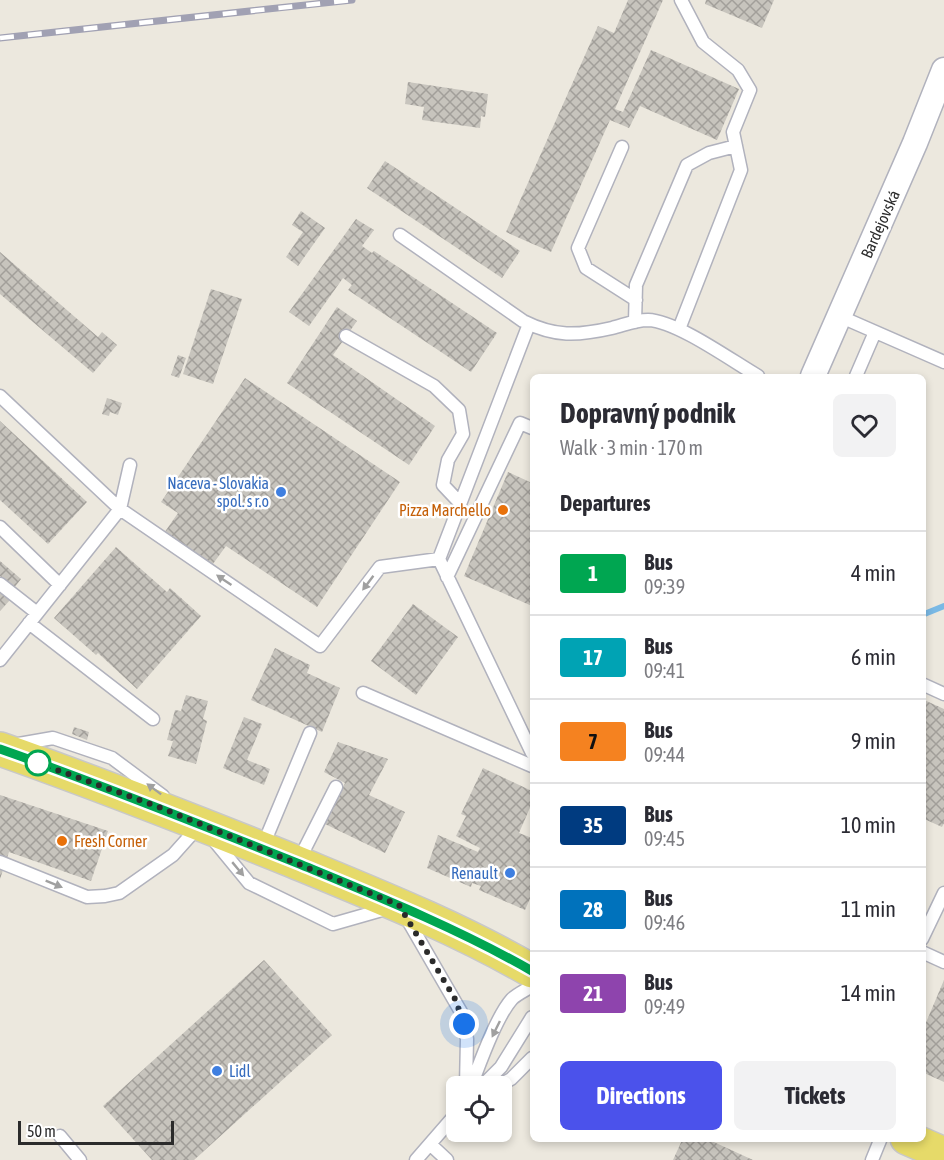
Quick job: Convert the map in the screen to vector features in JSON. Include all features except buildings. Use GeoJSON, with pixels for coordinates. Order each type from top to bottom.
{"type":"FeatureCollection","features":[{"type":"Feature","properties":{"kind":"main road"},"geometry":{"type":"LineString","coordinates":[[0,748],[200,824],[399,905],[479,941],[530,970]]}},
{"type":"Feature","properties":{"kind":"main road"},"geometry":{"type":"LineString","coordinates":[[916,1142],[944,1154]]}},
{"type":"Feature","properties":{"kind":"street","name":"Bardejovská"},"geometry":{"type":"LineString","coordinates":[[814,374],[915,143],[944,70]]}},
{"type":"Feature","properties":{"kind":"lane"},"geometry":{"type":"LineString","coordinates":[[679,329],[741,170],[733,132],[750,90],[738,69],[703,42],[681,0]]}},
{"type":"Feature","properties":{"kind":"lane"},"geometry":{"type":"LineString","coordinates":[[635,322],[636,285],[687,165],[709,153],[736,146]]}},
{"type":"Feature","properties":{"kind":"lane"},"geometry":{"type":"LineString","coordinates":[[622,147],[578,248],[586,268],[636,300]]}},
{"type":"Feature","properties":{"kind":"lane"},"geometry":{"type":"LineString","coordinates":[[400,235],[529,324],[556,334],[573,335],[648,320],[679,329],[755,374]]}},
{"type":"Feature","properties":{"kind":"lane"},"geometry":{"type":"LineString","coordinates":[[839,316],[944,362]]}},
{"type":"Feature","properties":{"kind":"lane"},"geometry":{"type":"LineString","coordinates":[[529,324],[439,559],[530,749]]}},
{"type":"Feature","properties":{"kind":"lane"},"geometry":{"type":"LineString","coordinates":[[857,374],[875,332]]}},
{"type":"Feature","properties":{"kind":"lane"},"geometry":{"type":"LineString","coordinates":[[346,336],[434,386],[459,410],[463,434],[448,460],[443,485],[460,503]]}},
{"type":"Feature","properties":{"kind":"lane"},"geometry":{"type":"LineString","coordinates":[[0,396],[120,509],[320,646],[380,567],[439,559]]}},
{"type":"Feature","properties":{"kind":"lane"},"geometry":{"type":"LineString","coordinates":[[447,577],[520,423],[530,427]]}},
{"type":"Feature","properties":{"kind":"lane"},"geometry":{"type":"LineString","coordinates":[[0,660],[120,509],[130,465]]}},
{"type":"Feature","properties":{"kind":"lane"},"geometry":{"type":"LineString","coordinates":[[0,527],[60,585]]}},
{"type":"Feature","properties":{"kind":"lane"},"geometry":{"type":"LineString","coordinates":[[0,584],[33,618],[153,719]]}},
{"type":"Feature","properties":{"kind":"lane"},"geometry":{"type":"LineString","coordinates":[[926,686],[944,694]]}},
{"type":"Feature","properties":{"kind":"lane"},"geometry":{"type":"LineString","coordinates":[[363,693],[530,765]]}},
{"type":"Feature","properties":{"kind":"lane"},"geometry":{"type":"LineString","coordinates":[[261,849],[310,733]]}},
{"type":"Feature","properties":{"kind":"lane"},"geometry":{"type":"LineString","coordinates":[[297,863],[336,787]]}},
{"type":"Feature","properties":{"kind":"lane"},"geometry":{"type":"LineString","coordinates":[[0,862],[87,897],[105,896],[119,893],[173,855],[200,824],[249,883],[333,924],[399,905],[461,1012],[466,1039],[466,1076]]}},
{"type":"Feature","properties":{"kind":"lane"},"geometry":{"type":"LineString","coordinates":[[926,931],[944,893]]}},
{"type":"Feature","properties":{"kind":"lane"},"geometry":{"type":"LineString","coordinates":[[926,954],[944,962]]}},
{"type":"Feature","properties":{"kind":"lane"},"geometry":{"type":"LineString","coordinates":[[475,1076],[483,1054],[506,1009],[513,998],[530,987]]}},
{"type":"Feature","properties":{"kind":"lane"},"geometry":{"type":"LineString","coordinates":[[492,1076],[501,1067],[530,1020]]}},
{"type":"Feature","properties":{"kind":"lane"},"geometry":{"type":"LineString","coordinates":[[512,1078],[530,1060]]}},
{"type":"Feature","properties":{"kind":"lane"},"geometry":{"type":"LineString","coordinates":[[416,1160],[446,1126]]}},
{"type":"Feature","properties":{"kind":"lane"},"geometry":{"type":"LineString","coordinates":[[60,1136],[74,1158]]}},
{"type":"Feature","properties":{"kind":"lane"},"geometry":{"type":"LineString","coordinates":[[872,1160],[879,1142]]}},
{"type":"Feature","properties":{"kind":"lane"},"geometry":{"type":"LineString","coordinates":[[431,1145],[447,1160]]}},
{"type":"Feature","properties":{"kind":"waterway"},"geometry":{"type":"LineString","coordinates":[[926,613],[944,606]]}},
{"type":"Feature","properties":{"kind":"railway"},"geometry":{"type":"LineString","coordinates":[[0,38],[352,0]]}},
{"type":"Feature","properties":{"kind":"bus line","name":"1"},"geometry":{"type":"LineString","coordinates":[[0,749],[156,806],[339,880],[472,937],[530,970]]}},
{"type":"Feature","properties":{"kind":"place","name":"Naceva - Slovakia spol. s r.o"},"geometry":{"type":"Point","coordinates":[281,492]}},
{"type":"Feature","properties":{"kind":"place","name":"Pizza Marchello"},"geometry":{"type":"Point","coordinates":[503,510]}},
{"type":"Feature","properties":{"kind":"place","name":"Fresh Corner"},"geometry":{"type":"Point","coordinates":[62,841]}},
{"type":"Feature","properties":{"kind":"place","name":"Renault"},"geometry":{"type":"Point","coordinates":[510,873]}},
{"type":"Feature","properties":{"kind":"place","name":"Lidl"},"geometry":{"type":"Point","coordinates":[217,1071]}},
{"type":"Feature","properties":{"kind":"route"},"geometry":{"type":"LineString","coordinates":[[38,763],[156,806],[399,905],[455,999],[464,1024]]}}]}
